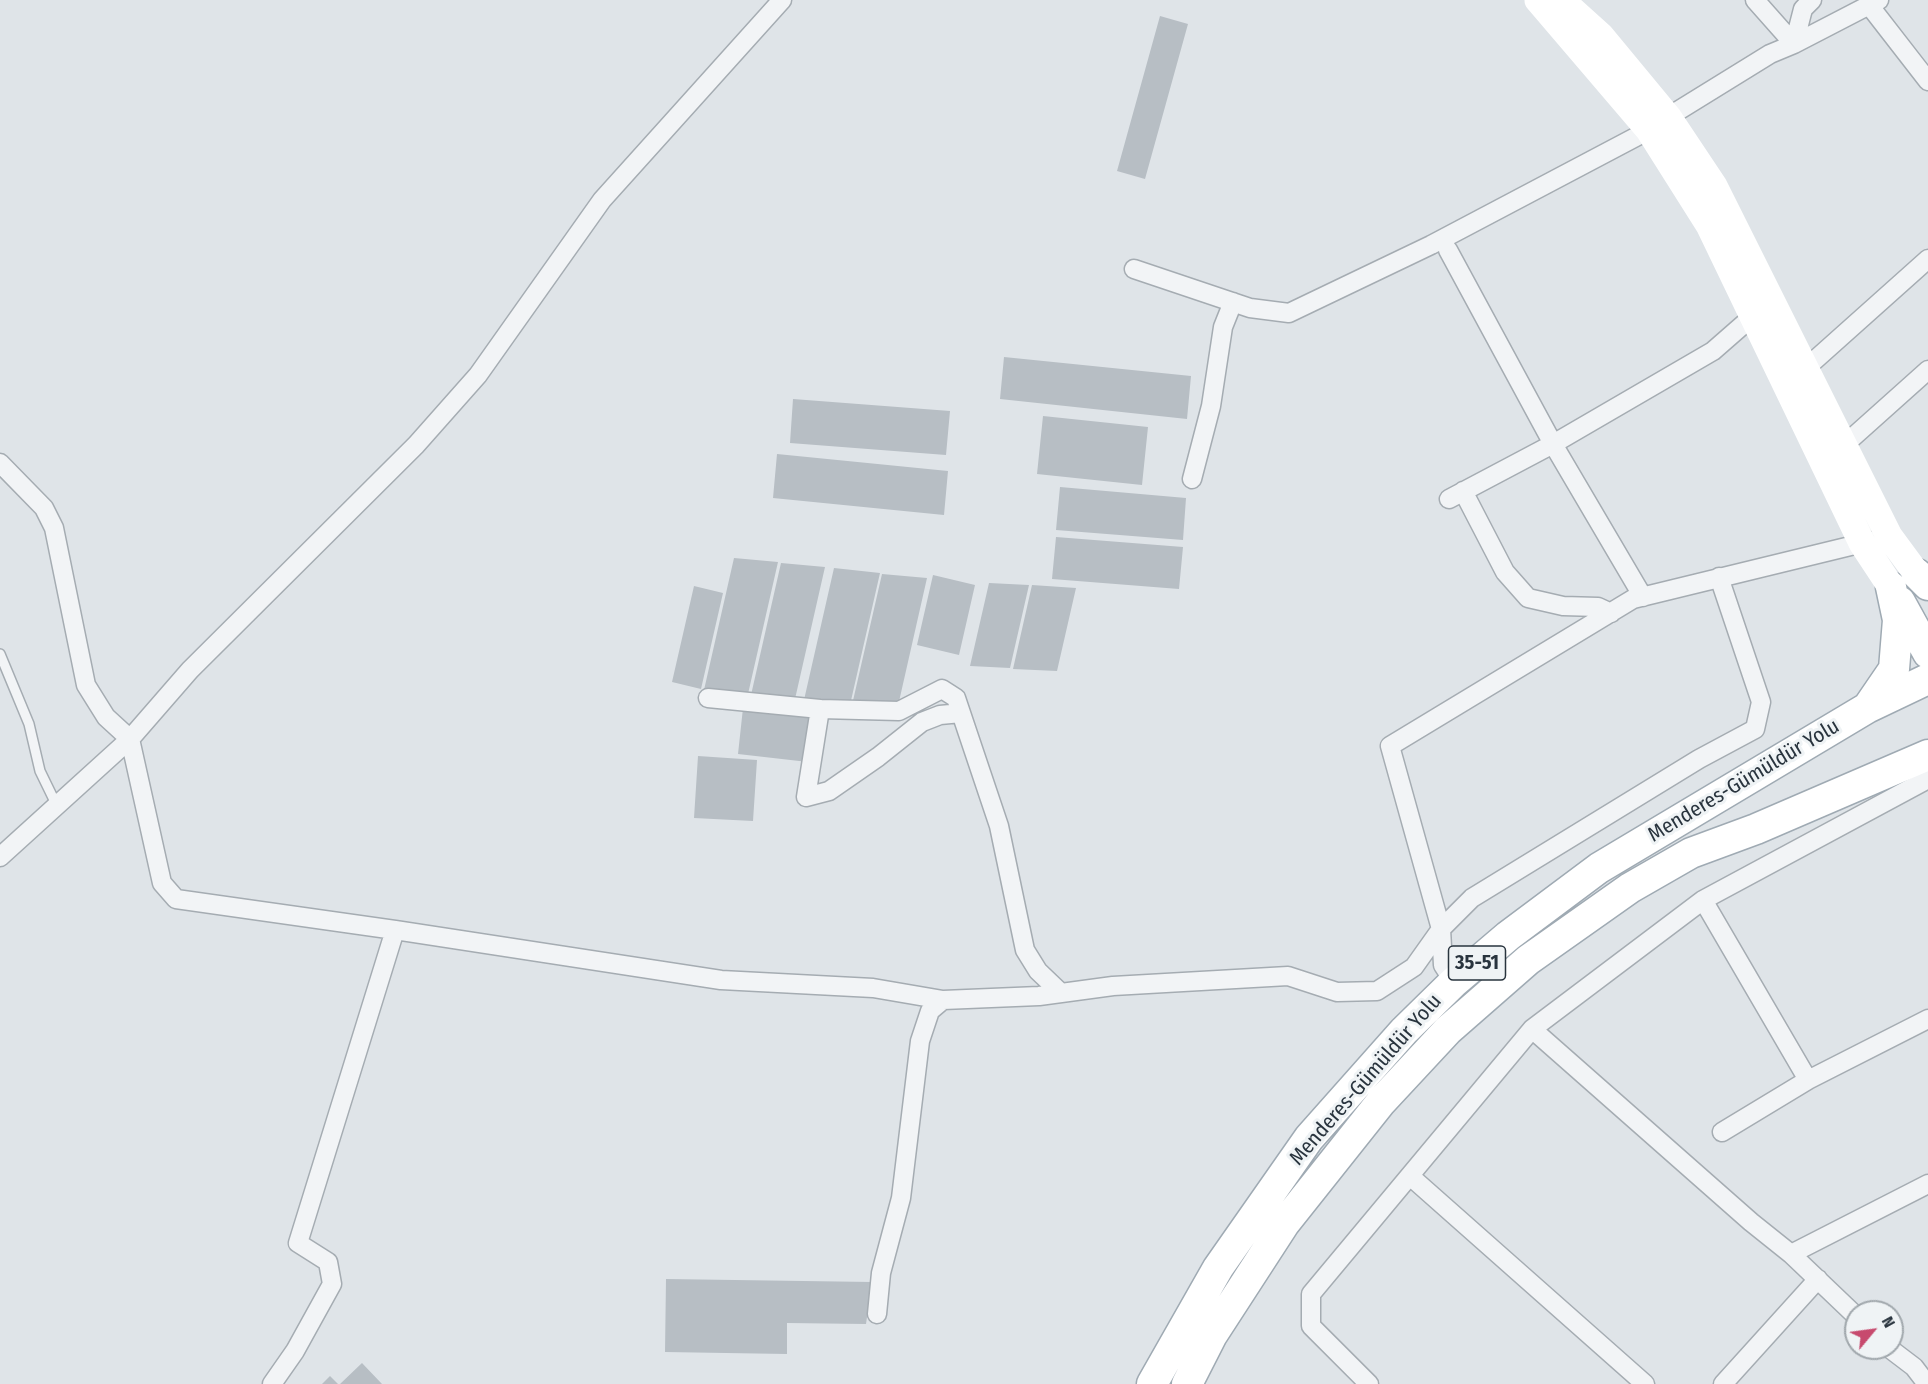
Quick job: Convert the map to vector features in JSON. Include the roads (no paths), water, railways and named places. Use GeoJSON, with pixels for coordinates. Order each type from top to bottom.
{"type":"FeatureCollection","features":[{"type":"Feature","properties":{"kind":"main road"},"geometry":{"type":"LineString","coordinates":[[1916,577],[1928,653]]}},
{"type":"Feature","properties":{"kind":"main road"},"geometry":{"type":"LineString","coordinates":[[1867,708],[1894,669],[1898,620],[1916,577]]}},
{"type":"Feature","properties":{"kind":"main road","name":"Menderes-Gümüldür Yolu"},"geometry":{"type":"LineString","coordinates":[[1152,1384],[1218,1268],[1309,1138],[1404,1031],[1454,982],[1509,936],[1599,868],[1867,708],[1928,679]]}},
{"type":"Feature","properties":{"kind":"main road","name":"Menderes-Gümüldür Yolu"},"geometry":{"type":"LineString","coordinates":[[1187,1384],[1212,1335],[1284,1224],[1381,1102],[1448,1030],[1528,960],[1630,888],[1691,853],[1756,829],[1928,755]]}},
{"type":"Feature","properties":{"kind":"street"},"geometry":{"type":"LineString","coordinates":[[0,857],[130,739],[190,670],[424,436],[478,375],[603,200],[782,0]]}},
{"type":"Feature","properties":{"kind":"street"},"geometry":{"type":"LineString","coordinates":[[1755,0],[1794,44]]}},
{"type":"Feature","properties":{"kind":"street"},"geometry":{"type":"LineString","coordinates":[[1794,44],[1803,9],[1812,0]]}},
{"type":"Feature","properties":{"kind":"street"},"geometry":{"type":"LineString","coordinates":[[1134,269],[1250,308],[1289,314],[1431,245],[1658,124],[1770,54],[1874,2],[1928,81]]}},
{"type":"Feature","properties":{"kind":"street"},"geometry":{"type":"LineString","coordinates":[[1551,3],[1714,186],[1889,536],[1916,577]]}},
{"type":"Feature","properties":{"kind":"street"},"geometry":{"type":"LineString","coordinates":[[1658,124],[1862,543],[1916,577]]}},
{"type":"Feature","properties":{"kind":"street"},"geometry":{"type":"LineString","coordinates":[[1449,250],[1553,444],[1643,597]]}},
{"type":"Feature","properties":{"kind":"street"},"geometry":{"type":"LineString","coordinates":[[1806,369],[1928,259]]}},
{"type":"Feature","properties":{"kind":"street"},"geometry":{"type":"LineString","coordinates":[[1192,479],[1211,406],[1223,327],[1233,302]]}},
{"type":"Feature","properties":{"kind":"street"},"geometry":{"type":"LineString","coordinates":[[1611,613],[1598,607],[1563,606],[1528,598],[1505,572],[1456,495],[1553,444],[1713,351],[1753,316]]}},
{"type":"Feature","properties":{"kind":"street"},"geometry":{"type":"LineString","coordinates":[[1843,446],[1928,370]]}},
{"type":"Feature","properties":{"kind":"street"},"geometry":{"type":"LineString","coordinates":[[0,463],[44,508],[54,528],[86,685],[106,717],[130,739],[162,883],[177,899],[721,980],[873,988],[942,1000],[1061,993],[1113,986],[1288,976],[1337,992],[1377,991],[1414,967],[1441,929],[1472,898],[1537,856],[1755,729],[1761,702],[1719,577]]}},
{"type":"Feature","properties":{"kind":"street"},"geometry":{"type":"LineString","coordinates":[[1454,982],[1443,965],[1441,929],[1390,746],[1611,613],[1643,597],[1889,536]]}},
{"type":"Feature","properties":{"kind":"street"},"geometry":{"type":"LineString","coordinates":[[708,698],[820,709],[899,711],[942,689],[956,698],[999,826],[1025,950],[1038,971],[1061,993]]}},
{"type":"Feature","properties":{"kind":"street"},"geometry":{"type":"LineString","coordinates":[[820,709],[806,797],[829,791],[879,757],[922,722],[940,715],[961,713]]}},
{"type":"Feature","properties":{"kind":"street"},"geometry":{"type":"LineString","coordinates":[[1369,1384],[1311,1326],[1311,1294],[1532,1029],[1703,900],[1928,779]]}},
{"type":"Feature","properties":{"kind":"street"},"geometry":{"type":"LineString","coordinates":[[1703,900],[1808,1080]]}},
{"type":"Feature","properties":{"kind":"street"},"geometry":{"type":"LineString","coordinates":[[272,1384],[295,1351],[332,1284],[328,1262],[298,1243],[395,930]]}},
{"type":"Feature","properties":{"kind":"street"},"geometry":{"type":"LineString","coordinates":[[877,1314],[881,1273],[902,1198],[920,1041],[930,1011],[942,1000]]}},
{"type":"Feature","properties":{"kind":"street"},"geometry":{"type":"LineString","coordinates":[[1722,1132],[1808,1080],[1928,1019]]}},
{"type":"Feature","properties":{"kind":"street"},"geometry":{"type":"LineString","coordinates":[[1532,1029],[1751,1222],[1791,1254],[1844,1304]]}},
{"type":"Feature","properties":{"kind":"street"},"geometry":{"type":"LineString","coordinates":[[1410,1176],[1645,1384]]}},
{"type":"Feature","properties":{"kind":"street"},"geometry":{"type":"LineString","coordinates":[[1791,1254],[1928,1184]]}},
{"type":"Feature","properties":{"kind":"street"},"geometry":{"type":"LineString","coordinates":[[1723,1384],[1818,1279]]}},
{"type":"Feature","properties":{"kind":"street"},"geometry":{"type":"LineString","coordinates":[[1904,1355],[1921,1362],[1927,1384]]}},
{"type":"Feature","properties":{"kind":"lane"},"geometry":{"type":"LineString","coordinates":[[0,654],[26,715],[40,771],[57,806]]}}]}
